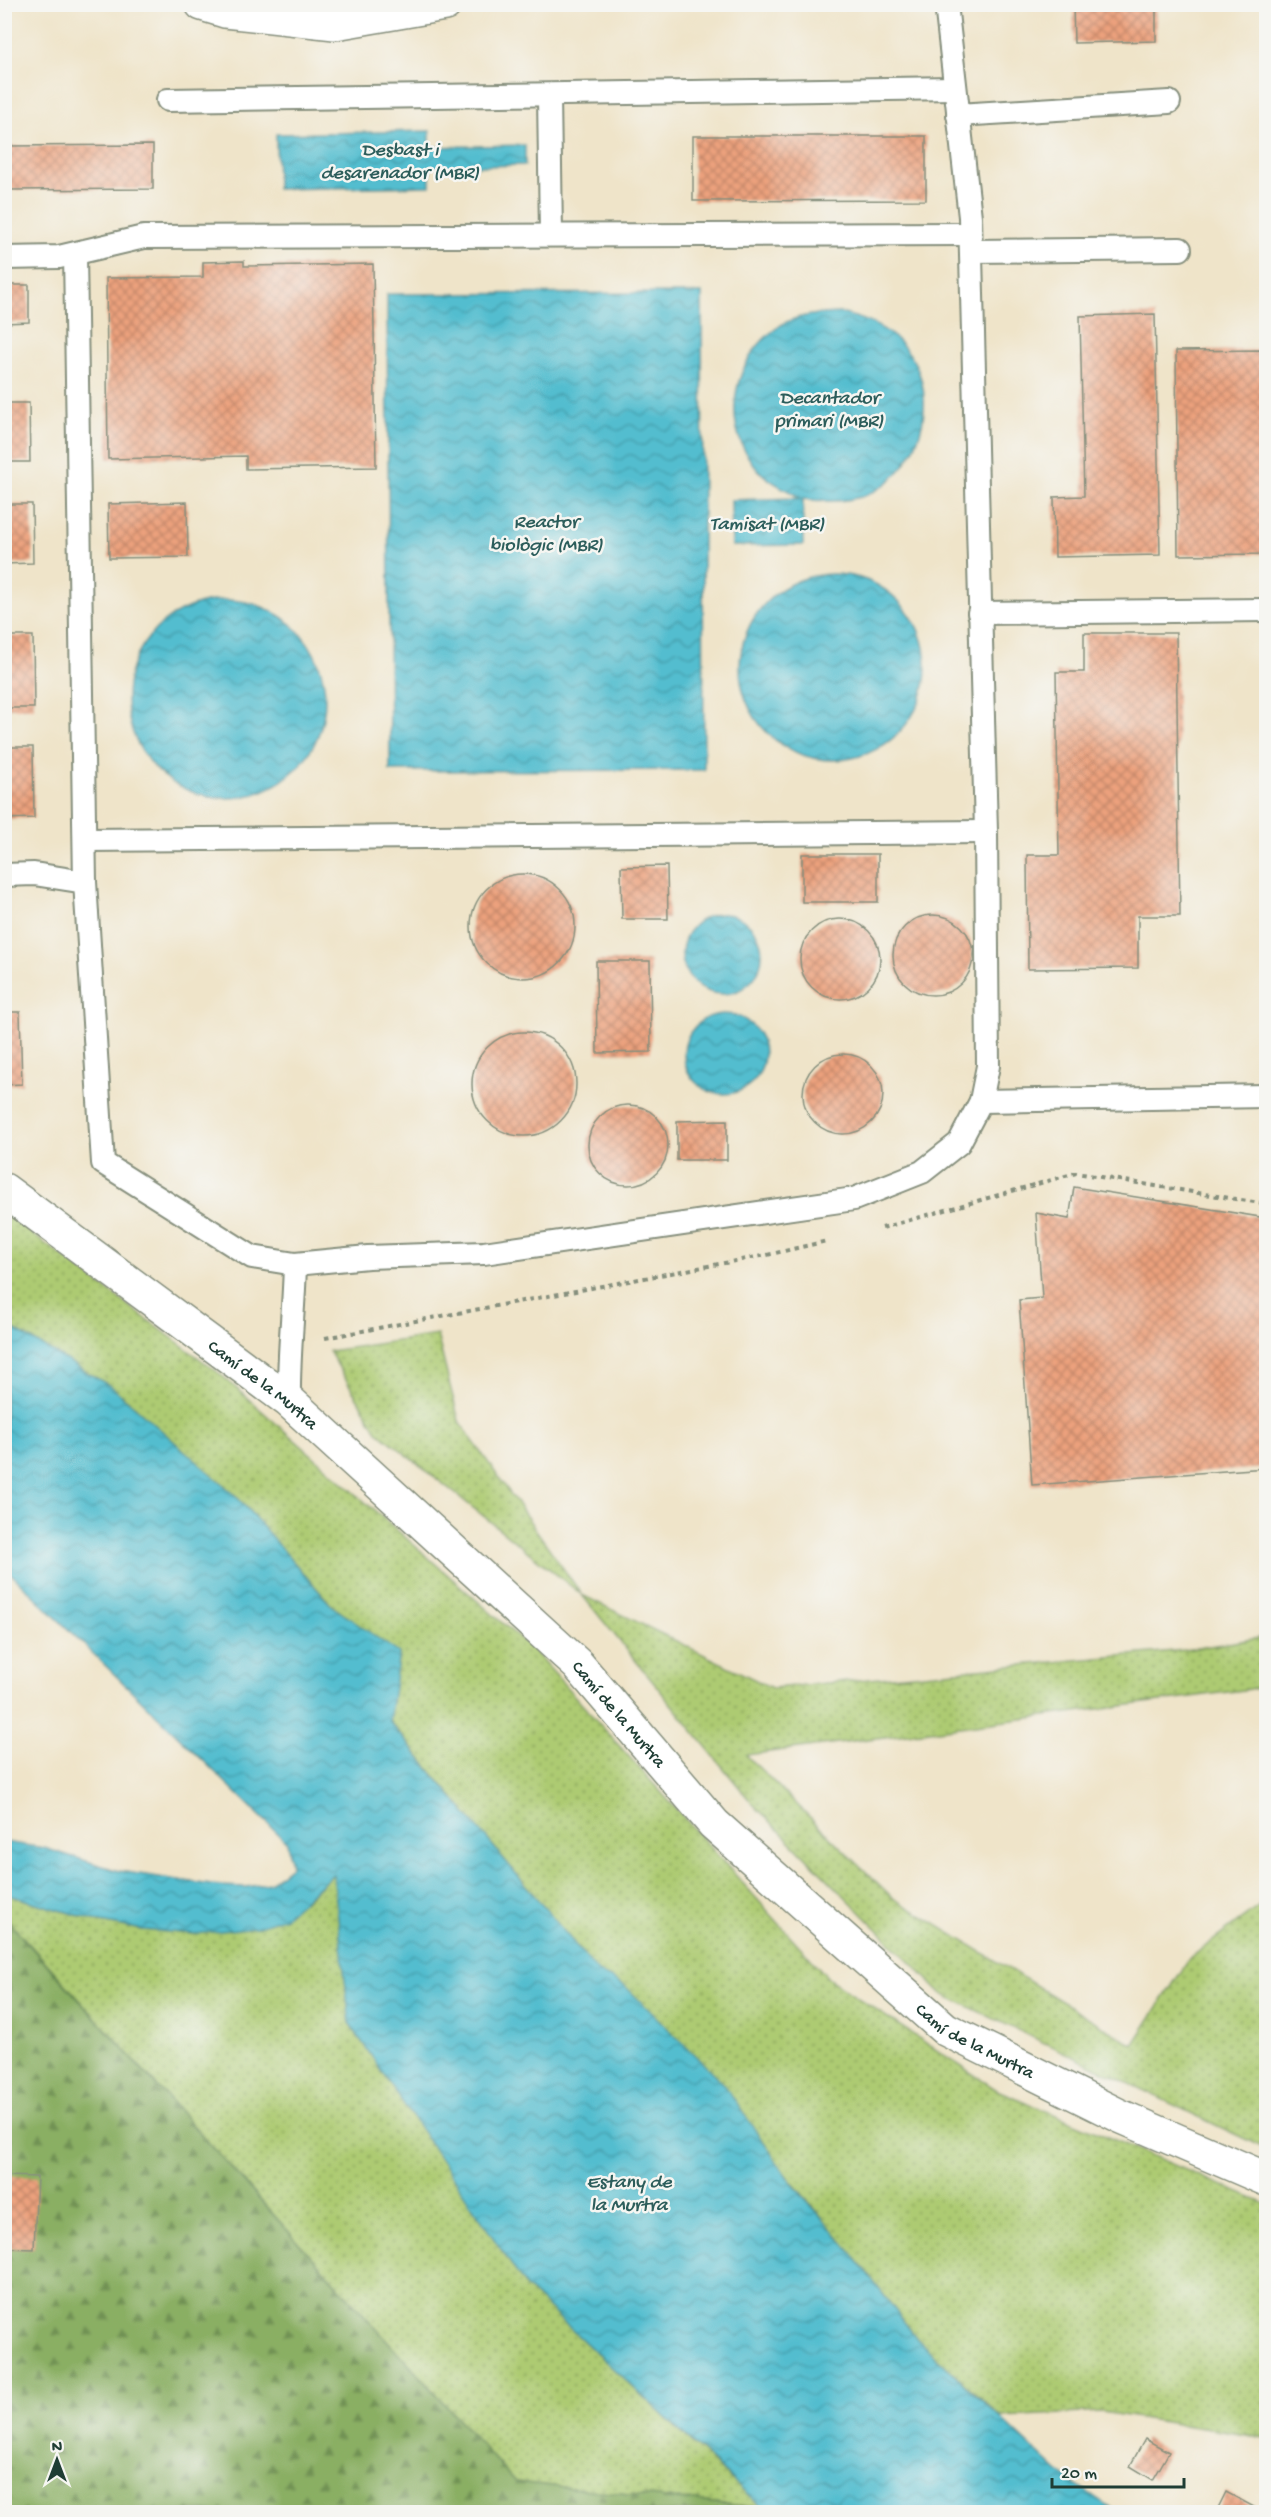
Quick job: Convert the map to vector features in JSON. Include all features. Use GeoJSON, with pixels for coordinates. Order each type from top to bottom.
{"type":"FeatureCollection","features":[{"type":"Feature","properties":{"kind":"street"},"geometry":{"type":"LineString","coordinates":[[202,4],[225,11],[335,23],[445,4]]}},
{"type":"Feature","properties":{"kind":"street","name":"Camí de la Murtra"},"geometry":{"type":"LineString","coordinates":[[4,1190],[289,1401],[578,1665],[714,1824],[945,2029],[1120,2116],[1266,2179]]}},
{"type":"Feature","properties":{"kind":"lane"},"geometry":{"type":"LineString","coordinates":[[75,254],[85,882],[103,1163],[252,1257],[295,1264],[368,1257],[484,1253],[854,1199],[922,1172],[959,1143],[981,1101],[988,1066],[986,832],[970,242],[946,4]]}},
{"type":"Feature","properties":{"kind":"lane"},"geometry":{"type":"LineString","coordinates":[[168,100],[955,88]]}},
{"type":"Feature","properties":{"kind":"lane"},"geometry":{"type":"LineString","coordinates":[[549,94],[552,235]]}},
{"type":"Feature","properties":{"kind":"lane"},"geometry":{"type":"LineString","coordinates":[[958,115],[1169,102]]}},
{"type":"Feature","properties":{"kind":"lane"},"geometry":{"type":"LineString","coordinates":[[4,258],[59,257],[144,237],[552,235],[970,242],[1180,249]]}},
{"type":"Feature","properties":{"kind":"lane"},"geometry":{"type":"LineString","coordinates":[[979,613],[1266,610]]}},
{"type":"Feature","properties":{"kind":"lane"},"geometry":{"type":"LineString","coordinates":[[86,840],[986,832]]}},
{"type":"Feature","properties":{"kind":"lane"},"geometry":{"type":"LineString","coordinates":[[4,875],[34,874],[85,882]]}},
{"type":"Feature","properties":{"kind":"lane"},"geometry":{"type":"LineString","coordinates":[[981,1101],[1266,1096]]}},
{"type":"Feature","properties":{"kind":"lane"},"geometry":{"type":"LineString","coordinates":[[289,1401],[288,1362],[294,1317],[295,1264]]}},
{"type":"Feature","properties":{"kind":"path"},"geometry":{"type":"LineString","coordinates":[[874,1230],[1076,1173],[1266,1204]]}},
{"type":"Feature","properties":{"kind":"path"},"geometry":{"type":"LineString","coordinates":[[288,1362],[324,1339],[767,1255],[831,1240]]}},
{"type":"Feature","properties":{"kind":"green space"},"geometry":{"type":"Polygon","coordinates":[[[4,1213],[219,1373],[534,1651],[829,1979],[997,2090],[1266,2204],[1266,2438],[1102,2412],[1001,2417],[918,2340],[844,2243],[624,1985],[598,1973],[389,1720],[398,1653],[332,1606],[236,1496],[112,1387],[5,1324],[4,1213]]]}},
{"type":"Feature","properties":{"kind":"green space"},"geometry":{"type":"Polygon","coordinates":[[[437,1335],[459,1421],[582,1595],[377,1431],[329,1351],[437,1335]]]}},
{"type":"Feature","properties":{"kind":"green space"},"geometry":{"type":"Polygon","coordinates":[[[582,1595],[772,1688],[1185,1650],[1266,1637],[1266,1687],[746,1755],[893,1898],[1133,2045],[1190,1958],[1266,1901],[1266,2149],[942,1994],[752,1803],[582,1595]]]}},
{"type":"Feature","properties":{"kind":"green space"},"geometry":{"type":"Polygon","coordinates":[[[334,1873],[350,2024],[527,2288],[762,2508],[515,2482],[5,1917],[4,1894],[101,1922],[143,1930],[196,1934],[305,1901],[334,1873]]]}},
{"type":"Feature","properties":{"kind":"green space"},"geometry":{"type":"Polygon","coordinates":[[[4,1917],[515,2482],[762,2508],[767,2512],[5,2512],[4,1917]]]}},
{"type":"Feature","properties":{"kind":"water","name":"Desbast i desarenador (MBR)"},"geometry":{"type":"Polygon","coordinates":[[[430,131],[430,147],[525,145],[525,165],[430,167],[430,186],[277,189],[276,134],[430,131]]]}},
{"type":"Feature","properties":{"kind":"water","name":"Reactor biològic (MBR)"},"geometry":{"type":"Polygon","coordinates":[[[702,293],[704,770],[390,771],[387,294],[702,293]]]}},
{"type":"Feature","properties":{"kind":"water","name":"Decantador primari (MBR)"},"geometry":{"type":"Polygon","coordinates":[[[840,313],[881,328],[894,337],[910,355],[920,376],[924,399],[922,422],[916,445],[904,465],[888,483],[867,495],[835,501],[803,499],[803,545],[732,546],[731,500],[801,498],[764,475],[753,464],[743,447],[737,428],[735,409],[742,372],[751,355],[763,340],[778,327],[792,319],[840,313]]]}},
{"type":"Feature","properties":{"kind":"water"},"geometry":{"type":"Polygon","coordinates":[[[833,574],[868,581],[884,590],[898,602],[910,616],[919,632],[926,667],[919,702],[910,718],[898,732],[884,744],[868,753],[833,760],[798,753],[782,744],[768,732],[756,718],[747,702],[740,667],[747,632],[756,616],[768,602],[782,590],[798,581],[833,574]]]}},
{"type":"Feature","properties":{"kind":"water"},"geometry":{"type":"Polygon","coordinates":[[[226,600],[245,602],[264,608],[281,617],[296,629],[308,644],[317,661],[323,680],[325,699],[323,718],[317,737],[308,754],[296,769],[281,781],[264,790],[245,796],[226,798],[207,796],[188,790],[171,781],[156,769],[144,754],[135,737],[129,718],[127,699],[129,680],[135,661],[144,644],[156,629],[171,617],[188,608],[207,602],[226,600]]]}},
{"type":"Feature","properties":{"kind":"water"},"geometry":{"type":"Polygon","coordinates":[[[722,914],[737,917],[750,926],[759,939],[762,954],[759,969],[750,982],[737,991],[722,994],[707,991],[694,982],[685,969],[682,954],[685,939],[694,926],[707,917],[722,914]]]}},
{"type":"Feature","properties":{"kind":"water"},"geometry":{"type":"Polygon","coordinates":[[[724,1014],[739,1017],[752,1026],[761,1039],[764,1054],[761,1069],[752,1082],[739,1091],[724,1094],[709,1091],[696,1082],[687,1069],[684,1054],[687,1039],[696,1026],[709,1017],[724,1014]]]}},
{"type":"Feature","properties":{"kind":"water","name":"Estany de la Murtra"},"geometry":{"type":"Polygon","coordinates":[[[5,1324],[112,1387],[236,1496],[332,1606],[399,1653],[389,1721],[598,1972],[624,1985],[724,2084],[790,2181],[844,2243],[918,2340],[1058,2472],[1117,2512],[767,2512],[527,2288],[350,2024],[333,1874],[285,1917],[256,1927],[196,1934],[143,1930],[101,1922],[5,1894],[5,1842],[44,1848],[119,1871],[218,1886],[246,1887],[270,1883],[291,1866],[287,1842],[5,1568],[5,1324]]]}},
{"type":"Feature","properties":{"kind":"building"},"geometry":{"type":"Polygon","coordinates":[[[1073,4],[1156,4],[1156,41],[1074,43],[1073,4]]]}},
{"type":"Feature","properties":{"kind":"building"},"geometry":{"type":"Polygon","coordinates":[[[693,136],[926,136],[926,200],[693,201],[693,136]]]}},
{"type":"Feature","properties":{"kind":"building"},"geometry":{"type":"Polygon","coordinates":[[[153,145],[153,189],[5,190],[5,146],[153,145]]]}},
{"type":"Feature","properties":{"kind":"building"},"geometry":{"type":"Polygon","coordinates":[[[244,261],[244,266],[373,264],[376,467],[246,469],[246,456],[108,459],[106,278],[203,277],[203,262],[244,261]]]}},
{"type":"Feature","properties":{"kind":"building"},"geometry":{"type":"Polygon","coordinates":[[[4,285],[29,285],[29,322],[4,323],[4,285]]]}},
{"type":"Feature","properties":{"kind":"building"},"geometry":{"type":"Polygon","coordinates":[[[1155,314],[1160,555],[1055,557],[1054,497],[1084,496],[1080,316],[1155,314]]]}},
{"type":"Feature","properties":{"kind":"building"},"geometry":{"type":"Polygon","coordinates":[[[1266,350],[1266,554],[1178,555],[1176,351],[1266,350]]]}},
{"type":"Feature","properties":{"kind":"building"},"geometry":{"type":"Polygon","coordinates":[[[4,403],[29,403],[30,462],[4,462],[4,403]]]}},
{"type":"Feature","properties":{"kind":"building"},"geometry":{"type":"Polygon","coordinates":[[[187,502],[188,557],[109,558],[108,504],[187,502]]]}},
{"type":"Feature","properties":{"kind":"building"},"geometry":{"type":"Polygon","coordinates":[[[4,504],[32,504],[33,563],[4,564],[4,504]]]}},
{"type":"Feature","properties":{"kind":"building"},"geometry":{"type":"Polygon","coordinates":[[[1084,633],[1176,633],[1180,916],[1138,916],[1138,968],[1028,969],[1027,855],[1059,855],[1056,672],[1084,672],[1084,633]]]}},
{"type":"Feature","properties":{"kind":"building"},"geometry":{"type":"Polygon","coordinates":[[[4,636],[33,636],[34,708],[4,708],[4,636]]]}},
{"type":"Feature","properties":{"kind":"building"},"geometry":{"type":"Polygon","coordinates":[[[4,747],[33,747],[34,818],[4,819],[4,747]]]}},
{"type":"Feature","properties":{"kind":"building"},"geometry":{"type":"Polygon","coordinates":[[[802,854],[878,854],[878,902],[802,902],[802,854]]]}},
{"type":"Feature","properties":{"kind":"building"},"geometry":{"type":"Polygon","coordinates":[[[667,866],[668,919],[622,919],[621,867],[667,866]]]}},
{"type":"Feature","properties":{"kind":"building"},"geometry":{"type":"Polygon","coordinates":[[[523,874],[543,878],[560,889],[571,906],[575,926],[571,946],[560,963],[543,974],[523,978],[503,974],[486,963],[475,946],[471,926],[475,906],[486,889],[503,878],[523,874]]]}},
{"type":"Feature","properties":{"kind":"building"},"geometry":{"type":"Polygon","coordinates":[[[933,915],[948,918],[961,927],[970,940],[973,955],[970,970],[961,983],[948,992],[933,995],[918,992],[905,983],[896,970],[893,955],[896,940],[905,927],[918,918],[933,915]]]}},
{"type":"Feature","properties":{"kind":"building"},"geometry":{"type":"Polygon","coordinates":[[[840,919],[855,922],[868,931],[877,944],[880,959],[877,974],[868,987],[855,996],[840,999],[825,996],[812,987],[803,974],[800,959],[803,944],[812,931],[825,922],[840,919]]]}},
{"type":"Feature","properties":{"kind":"building"},"geometry":{"type":"Polygon","coordinates":[[[596,961],[650,961],[651,1052],[597,1053],[596,961]]]}},
{"type":"Feature","properties":{"kind":"building"},"geometry":{"type":"Polygon","coordinates":[[[4,1012],[20,1012],[22,1084],[4,1085],[4,1012]]]}},
{"type":"Feature","properties":{"kind":"building"},"geometry":{"type":"Polygon","coordinates":[[[524,1032],[544,1036],[561,1047],[572,1064],[576,1084],[572,1104],[561,1121],[544,1132],[524,1136],[504,1132],[487,1121],[476,1104],[472,1084],[476,1064],[487,1047],[504,1036],[524,1032]]]}},
{"type":"Feature","properties":{"kind":"building"},"geometry":{"type":"Polygon","coordinates":[[[843,1054],[858,1057],[871,1066],[880,1079],[883,1094],[880,1109],[871,1122],[858,1131],[843,1134],[828,1131],[815,1122],[806,1109],[803,1094],[806,1079],[815,1066],[828,1057],[843,1054]]]}},
{"type":"Feature","properties":{"kind":"building"},"geometry":{"type":"Polygon","coordinates":[[[628,1105],[643,1108],[656,1117],[665,1130],[668,1145],[665,1160],[656,1173],[643,1182],[628,1185],[613,1182],[600,1173],[591,1160],[588,1145],[591,1130],[600,1117],[613,1108],[628,1105]]]}},
{"type":"Feature","properties":{"kind":"building"},"geometry":{"type":"Polygon","coordinates":[[[727,1120],[727,1160],[677,1160],[677,1121],[727,1120]]]}},
{"type":"Feature","properties":{"kind":"building"},"geometry":{"type":"Polygon","coordinates":[[[1074,1187],[1266,1218],[1266,1468],[1032,1485],[1019,1300],[1042,1298],[1036,1213],[1069,1219],[1074,1187]]]}},
{"type":"Feature","properties":{"kind":"building"},"geometry":{"type":"Polygon","coordinates":[[[4,2176],[37,2177],[34,2249],[4,2248],[4,2176]]]}},
{"type":"Feature","properties":{"kind":"building"},"geometry":{"type":"Polygon","coordinates":[[[1145,2439],[1169,2452],[1153,2480],[1130,2466],[1145,2439]]]}},
{"type":"Feature","properties":{"kind":"building"},"geometry":{"type":"Polygon","coordinates":[[[1226,2492],[1256,2508],[1254,2512],[1216,2512],[1226,2492]]]}},
{"type":"Feature","properties":{"kind":"water label","name":"Tamisat (MBR)"},"geometry":{"type":"Point","coordinates":[767,522]}}]}
